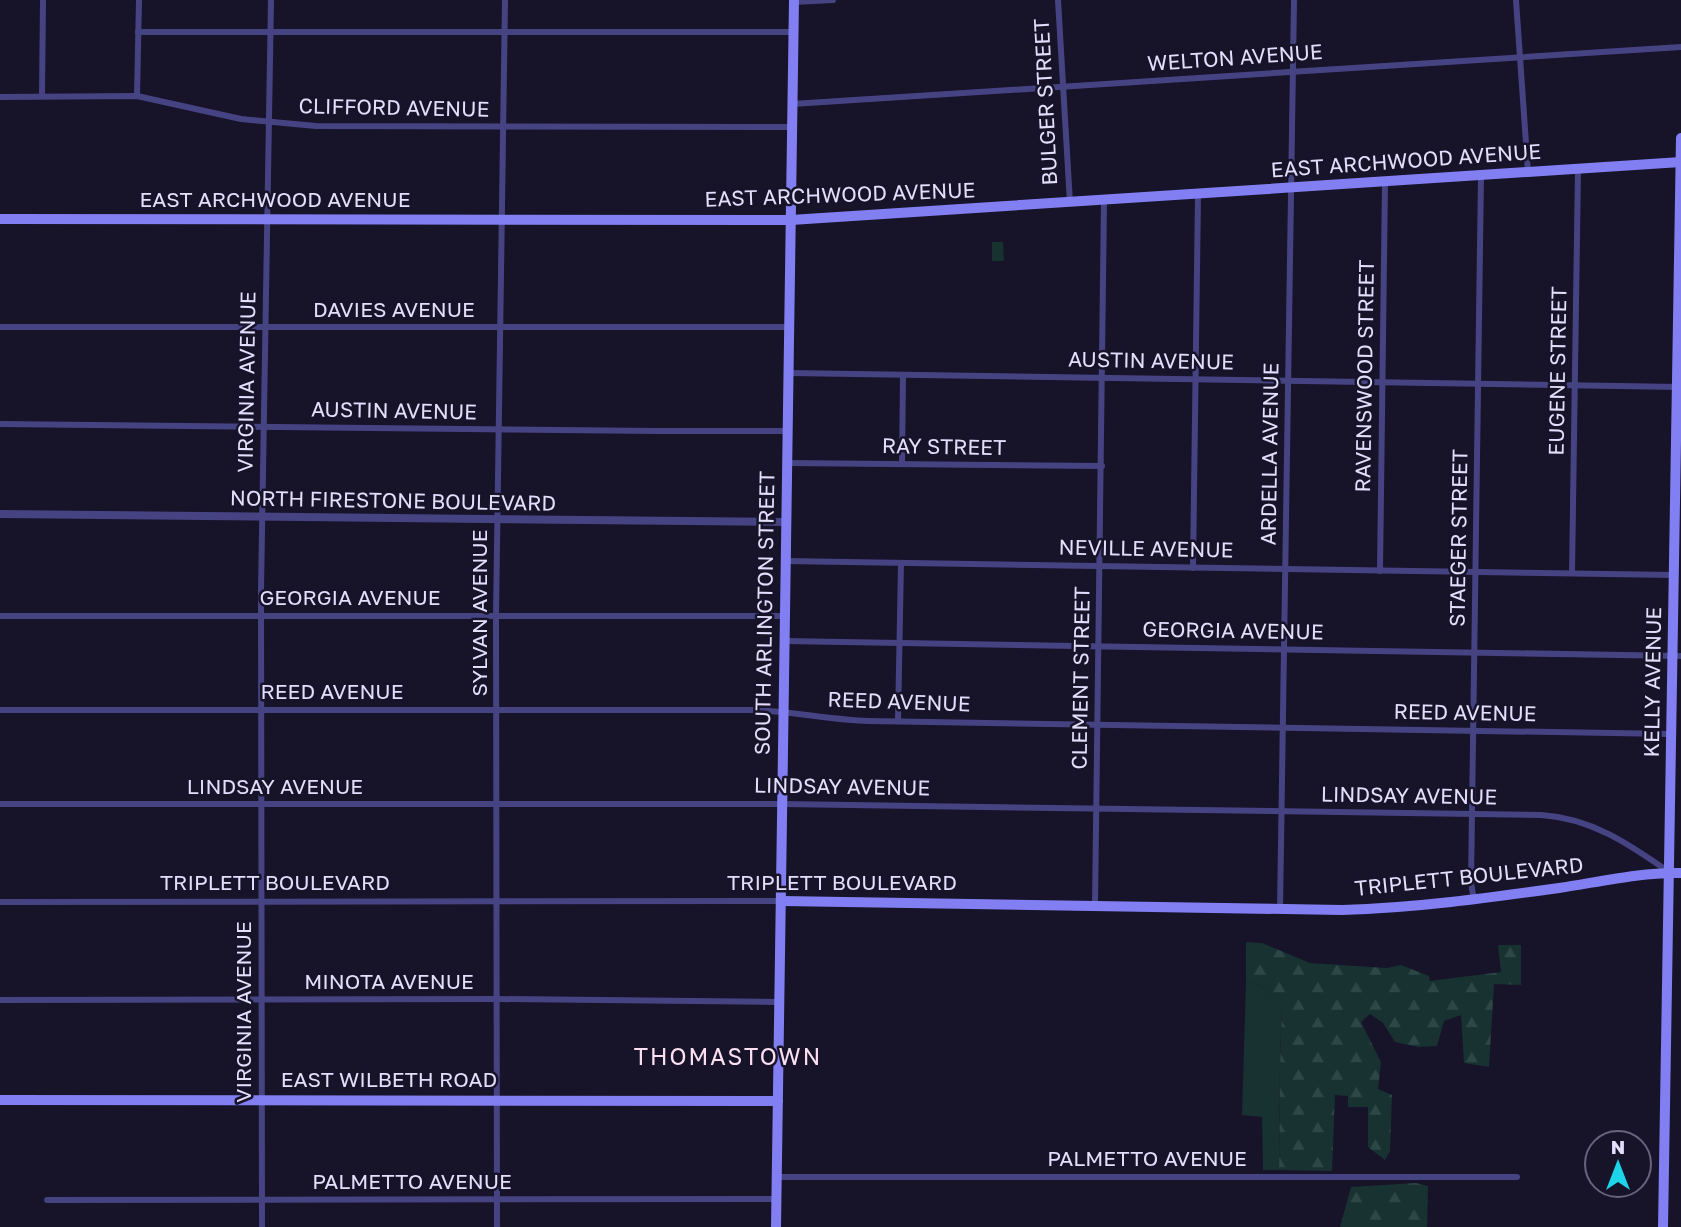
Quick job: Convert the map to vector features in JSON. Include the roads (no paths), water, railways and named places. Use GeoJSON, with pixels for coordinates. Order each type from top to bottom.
{"type":"FeatureCollection","features":[{"type":"Feature","properties":{"kind":"main road","name":"SOUTH ARLINGTON STREET"},"geometry":{"type":"LineString","coordinates":[[776,1227],[794,1]]}},
{"type":"Feature","properties":{"kind":"main road","name":"KELLY AVENUE"},"geometry":{"type":"LineString","coordinates":[[1663,1227],[1671,734],[1677,655],[1674,575],[1681,138]]}},
{"type":"Feature","properties":{"kind":"main road","name":"EAST ARCHWOOD AVENUE"},"geometry":{"type":"LineString","coordinates":[[0,219],[791,220],[1681,162]]}},
{"type":"Feature","properties":{"kind":"main road","name":"TRIPLETT BOULEVARD"},"geometry":{"type":"LineString","coordinates":[[782,901],[1382,909],[1681,873]]}},
{"type":"Feature","properties":{"kind":"main road","name":"EAST WILBETH ROAD"},"geometry":{"type":"LineString","coordinates":[[0,1100],[778,1101]]}},
{"type":"Feature","properties":{"kind":"street"},"geometry":{"type":"LineString","coordinates":[[42,95],[43,0]]}},
{"type":"Feature","properties":{"kind":"street"},"geometry":{"type":"LineString","coordinates":[[137,96],[139,0]]}},
{"type":"Feature","properties":{"kind":"street","name":"VIRGINIA AVENUE"},"geometry":{"type":"LineString","coordinates":[[262,1227],[261,616],[271,0]]}},
{"type":"Feature","properties":{"kind":"street","name":"SYLVAN AVENUE"},"geometry":{"type":"LineString","coordinates":[[497,1227],[496,615],[505,0]]}},
{"type":"Feature","properties":{"kind":"street"},"geometry":{"type":"LineString","coordinates":[[794,1],[833,0]]}},
{"type":"Feature","properties":{"kind":"street","name":"BULGER STREET"},"geometry":{"type":"LineString","coordinates":[[1058,0],[1070,202]]}},
{"type":"Feature","properties":{"kind":"street","name":"ARDELLA AVENUE"},"geometry":{"type":"LineString","coordinates":[[1280,909],[1294,0]]}},
{"type":"Feature","properties":{"kind":"street"},"geometry":{"type":"LineString","coordinates":[[1516,0],[1528,172]]}},
{"type":"Feature","properties":{"kind":"street"},"geometry":{"type":"LineString","coordinates":[[138,32],[793,32]]}},
{"type":"Feature","properties":{"kind":"street","name":"WELTON AVENUE"},"geometry":{"type":"LineString","coordinates":[[792,104],[1681,47]]}},
{"type":"Feature","properties":{"kind":"street","name":"CLIFFORD AVENUE"},"geometry":{"type":"LineString","coordinates":[[0,97],[137,96],[229,117],[316,127],[791,127]]}},
{"type":"Feature","properties":{"kind":"street","name":"EUGENE STREET"},"geometry":{"type":"LineString","coordinates":[[1572,573],[1578,169]]}},
{"type":"Feature","properties":{"kind":"street","name":"STAEGER STREET"},"geometry":{"type":"LineString","coordinates":[[1474,900],[1471,883],[1481,176]]}},
{"type":"Feature","properties":{"kind":"street","name":"RAVENSWOOD STREET"},"geometry":{"type":"LineString","coordinates":[[1380,571],[1385,182]]}},
{"type":"Feature","properties":{"kind":"street"},"geometry":{"type":"LineString","coordinates":[[1193,568],[1198,195]]}},
{"type":"Feature","properties":{"kind":"street","name":"CLEMENT STREET"},"geometry":{"type":"LineString","coordinates":[[1095,905],[1104,201]]}},
{"type":"Feature","properties":{"kind":"street","name":"DAVIES AVENUE"},"geometry":{"type":"LineString","coordinates":[[0,327],[788,327]]}},
{"type":"Feature","properties":{"kind":"street","name":"AUSTIN AVENUE"},"geometry":{"type":"LineString","coordinates":[[789,373],[1679,387]]}},
{"type":"Feature","properties":{"kind":"street"},"geometry":{"type":"LineString","coordinates":[[902,464],[904,375]]}},
{"type":"Feature","properties":{"kind":"street","name":"AUSTIN AVENUE"},"geometry":{"type":"LineString","coordinates":[[0,424],[788,431]]}},
{"type":"Feature","properties":{"kind":"street","name":"RAY STREET"},"geometry":{"type":"LineString","coordinates":[[787,463],[1102,466]]}},
{"type":"Feature","properties":{"kind":"street","name":"NORTH FIRESTONE BOULEVARD"},"geometry":{"type":"LineString","coordinates":[[0,514],[785,522]]}},
{"type":"Feature","properties":{"kind":"street","name":"NEVILLE AVENUE"},"geometry":{"type":"LineString","coordinates":[[785,562],[1674,575]]}},
{"type":"Feature","properties":{"kind":"street"},"geometry":{"type":"LineString","coordinates":[[898,721],[901,563]]}},
{"type":"Feature","properties":{"kind":"street","name":"GEORGIA AVENUE"},"geometry":{"type":"LineString","coordinates":[[0,616],[784,616]]}},
{"type":"Feature","properties":{"kind":"street","name":"GEORGIA AVENUE"},"geometry":{"type":"LineString","coordinates":[[784,641],[1677,655]]}},
{"type":"Feature","properties":{"kind":"street","name":"REED AVENUE"},"geometry":{"type":"LineString","coordinates":[[0,710],[784,711],[840,720],[1671,734]]}},
{"type":"Feature","properties":{"kind":"street","name":"LINDSAY AVENUE"},"geometry":{"type":"LineString","coordinates":[[0,804],[782,804],[1558,816],[1611,834],[1669,873]]}},
{"type":"Feature","properties":{"kind":"street","name":"TRIPLETT BOULEVARD"},"geometry":{"type":"LineString","coordinates":[[0,902],[782,901]]}},
{"type":"Feature","properties":{"kind":"street","name":"MINOTA AVENUE"},"geometry":{"type":"LineString","coordinates":[[0,1000],[497,999],[778,1002]]}},
{"type":"Feature","properties":{"kind":"street","name":"PALMETTO AVENUE"},"geometry":{"type":"LineString","coordinates":[[776,1177],[1517,1177]]}},
{"type":"Feature","properties":{"kind":"street","name":"PALMETTO AVENUE"},"geometry":{"type":"LineString","coordinates":[[47,1200],[776,1199]]}},
{"type":"Feature","properties":{"kind":"district","name":"THOMASTOWN"},"geometry":{"type":"Point","coordinates":[728,1057]}}]}
